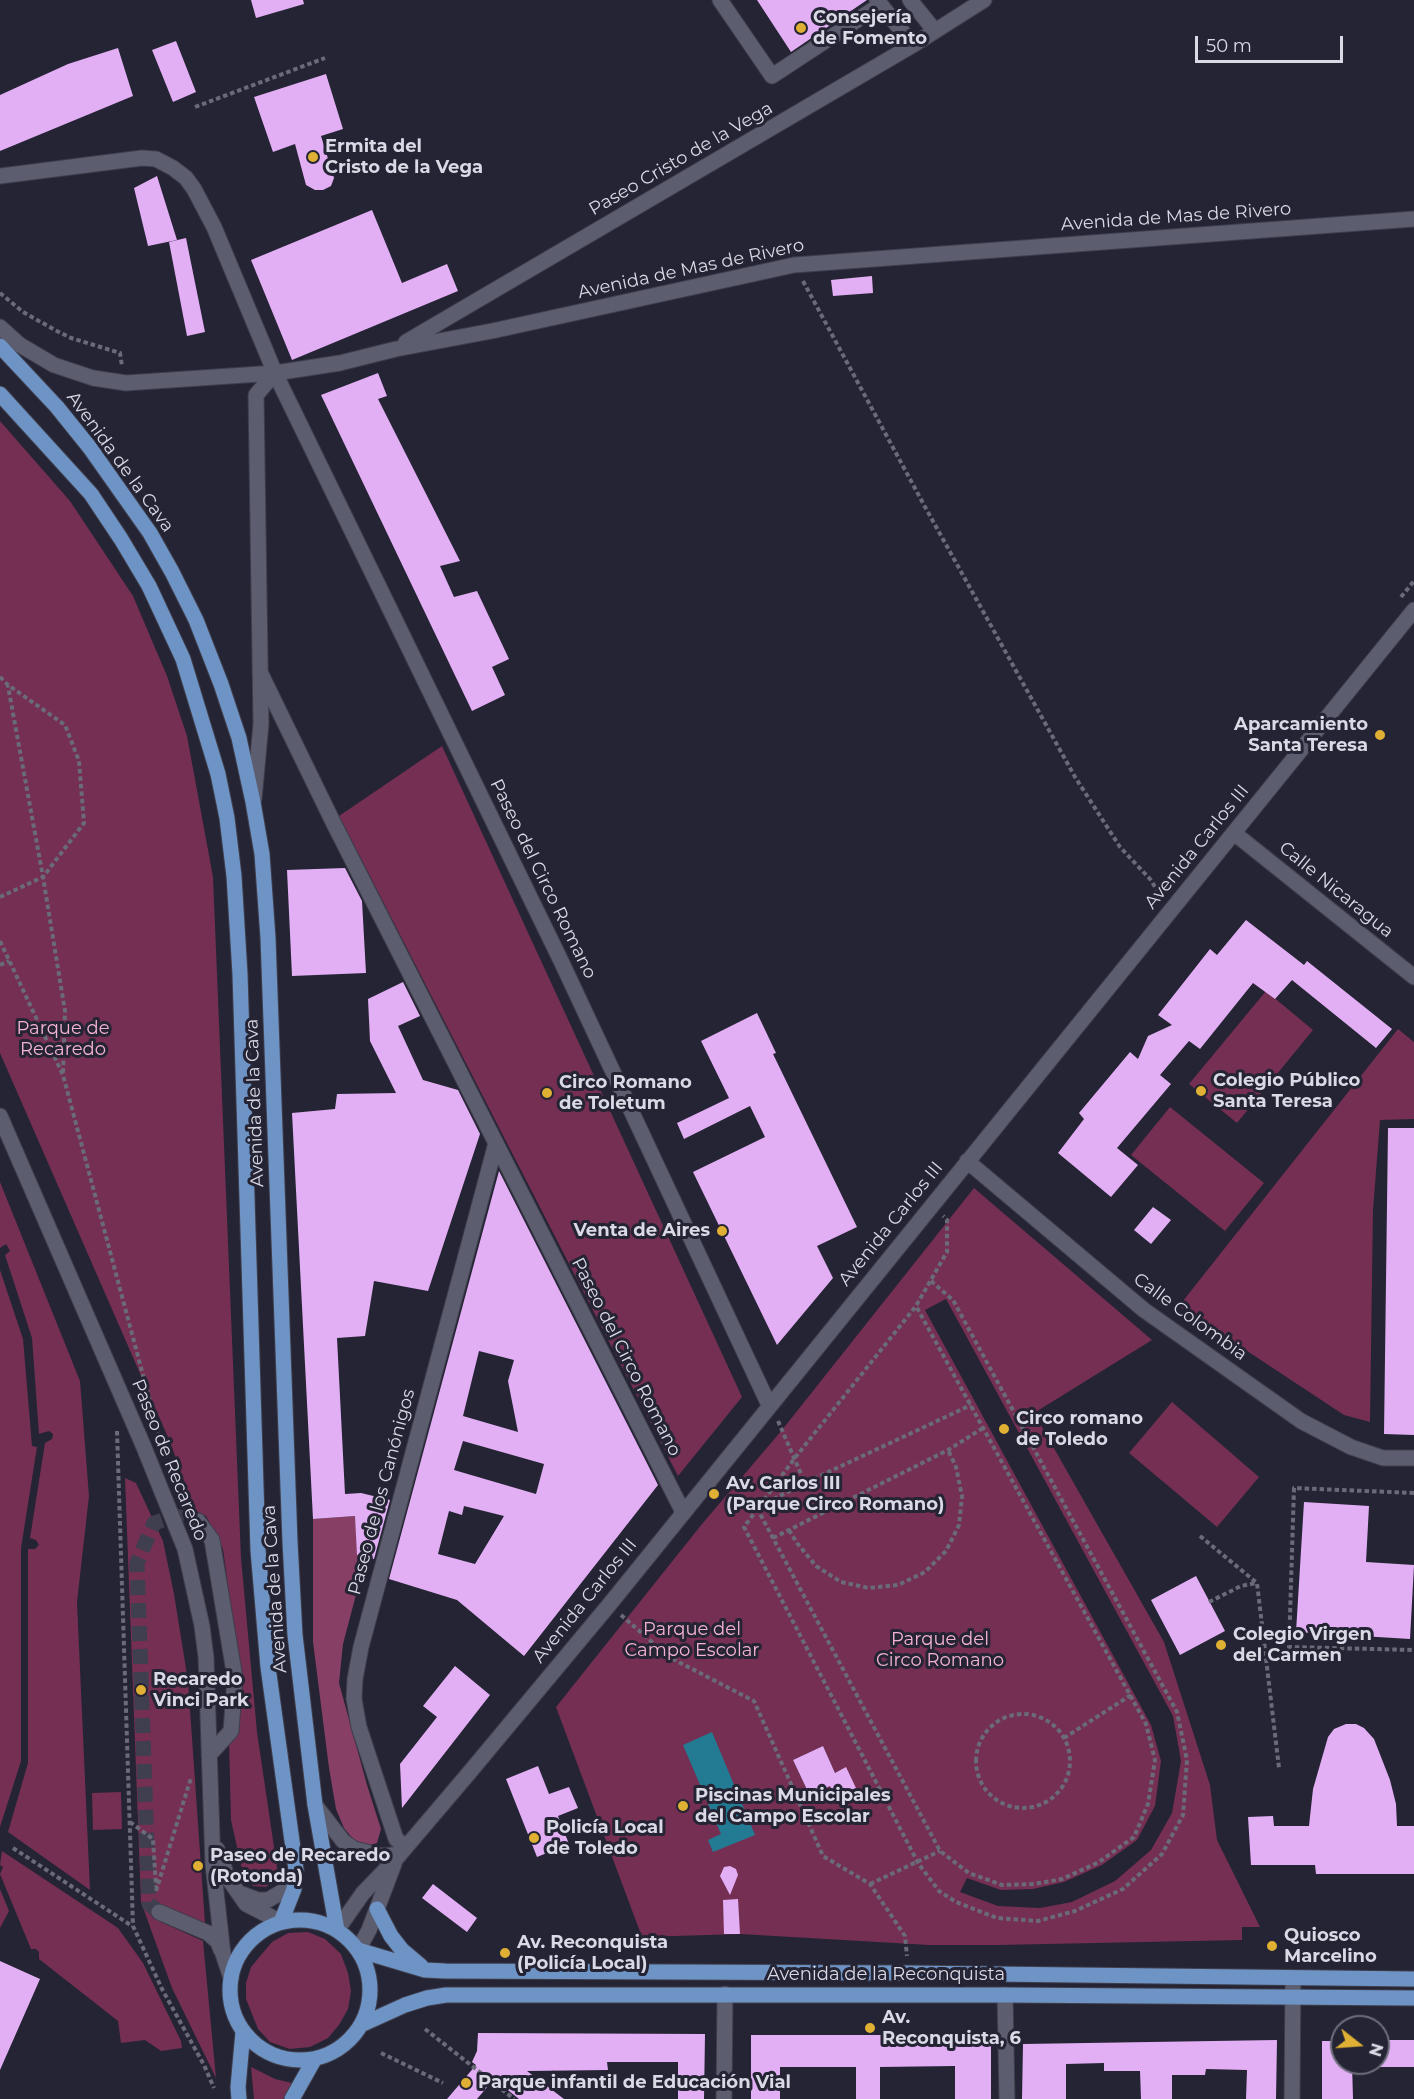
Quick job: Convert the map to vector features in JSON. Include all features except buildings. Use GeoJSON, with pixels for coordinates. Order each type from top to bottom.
{"type":"FeatureCollection","features":[{"type":"Feature","properties":{"kind":"main road","name":"Avenida de la Cava"},"geometry":{"type":"LineString","coordinates":[[0,346],[57,407],[90,448],[150,533],[172,572],[196,620],[221,684],[239,738],[253,802],[261,854],[268,938],[295,1635],[315,1805],[337,1930]]}},
{"type":"Feature","properties":{"kind":"main road","name":"Avenida de la Cava"},"geometry":{"type":"LineString","coordinates":[[0,394],[91,494],[149,586],[183,659],[218,774],[227,818],[234,876],[240,974],[258,1550],[268,1667],[296,1870],[294,1889],[281,1923]]}},
{"type":"Feature","properties":{"kind":"main road"},"geometry":{"type":"LineString","coordinates":[[377,1909],[391,1936],[402,1950],[425,1970]]}},
{"type":"Feature","properties":{"kind":"main road"},"geometry":{"type":"LineString","coordinates":[[300,1920],[319,1922],[337,1930],[358,1950],[367,1967],[371,1986],[369,2006],[363,2024],[350,2040],[334,2053],[314,2060],[294,2061],[275,2057],[257,2047],[243,2032],[234,2016],[230,1997],[231,1978],[237,1960],[248,1943],[263,1930],[281,1923],[300,1920]]}},
{"type":"Feature","properties":{"kind":"main road","name":"Avenida de la Reconquista"},"geometry":{"type":"LineString","coordinates":[[358,1950],[425,1970],[906,1972],[1414,1979]]}},
{"type":"Feature","properties":{"kind":"main road","name":"Avenida de la Reconquista"},"geometry":{"type":"LineString","coordinates":[[363,2024],[426,1998],[446,1995],[725,1994],[1414,1998]]}},
{"type":"Feature","properties":{"kind":"main road"},"geometry":{"type":"LineString","coordinates":[[239,2099],[243,2032]]}},
{"type":"Feature","properties":{"kind":"main road"},"geometry":{"type":"LineString","coordinates":[[292,2099],[314,2060]]}},
{"type":"Feature","properties":{"kind":"street"},"geometry":{"type":"LineString","coordinates":[[720,0],[772,76],[879,2],[914,45]]}},
{"type":"Feature","properties":{"kind":"street"},"geometry":{"type":"LineString","coordinates":[[910,0],[935,31]]}},
{"type":"Feature","properties":{"kind":"street","name":"Paseo Cristo de la Vega"},"geometry":{"type":"LineString","coordinates":[[396,349],[914,45],[984,0]]}},
{"type":"Feature","properties":{"kind":"street","name":"Paseo del Circo Romano"},"geometry":{"type":"LineString","coordinates":[[0,176],[142,158],[156,159],[173,168],[186,178],[194,189],[214,227],[275,373],[557,952],[769,1404]]}},
{"type":"Feature","properties":{"kind":"street","name":"Avenida de Mas de Rivero"},"geometry":{"type":"LineString","coordinates":[[126,383],[275,373],[340,363],[396,349],[492,331],[794,265],[1414,219]]}},
{"type":"Feature","properties":{"kind":"street","name":"Avenida de la Cava"},"geometry":{"type":"LineString","coordinates":[[0,327],[20,345],[54,365],[93,378],[126,383]]}},
{"type":"Feature","properties":{"kind":"street"},"geometry":{"type":"LineString","coordinates":[[253,802],[261,724],[256,395],[275,373]]}},
{"type":"Feature","properties":{"kind":"street","name":"Avenida Carlos III"},"geometry":{"type":"LineString","coordinates":[[337,1930],[363,1893],[401,1853],[609,1605],[769,1404],[1414,610]]}},
{"type":"Feature","properties":{"kind":"street","name":"Paseo del Circo Romano"},"geometry":{"type":"LineString","coordinates":[[260,672],[333,822],[683,1512]]}},
{"type":"Feature","properties":{"kind":"street","name":"Calle Nicaragua"},"geometry":{"type":"LineString","coordinates":[[1234,832],[1414,977]]}},
{"type":"Feature","properties":{"kind":"street","name":"Paseo de Recaredo"},"geometry":{"type":"LineString","coordinates":[[0,1116],[139,1436],[185,1549],[202,1626],[206,1657],[214,1841],[213,1865],[223,1954],[231,1978]]}},
{"type":"Feature","properties":{"kind":"street","name":"Paseo de los Canónigos"},"geometry":{"type":"LineString","coordinates":[[401,1853],[359,1727],[354,1699],[355,1679],[364,1636],[496,1143]]}},
{"type":"Feature","properties":{"kind":"street","name":"Calle Colombia"},"geometry":{"type":"LineString","coordinates":[[967,1161],[1144,1310],[1301,1421],[1351,1447],[1383,1458],[1414,1458]]}},
{"type":"Feature","properties":{"kind":"street"},"geometry":{"type":"LineString","coordinates":[[198,1521],[212,1540],[235,1678],[231,1731],[209,1755]]}},
{"type":"Feature","properties":{"kind":"street"},"geometry":{"type":"LineString","coordinates":[[315,1805],[343,1841],[354,1849],[383,1856],[401,1853]]}},
{"type":"Feature","properties":{"kind":"street","name":"Paseo de Recaredo"},"geometry":{"type":"LineString","coordinates":[[214,1841],[228,1878],[246,1904],[281,1923]]}},
{"type":"Feature","properties":{"kind":"street","name":"Avenida Carlos III"},"geometry":{"type":"LineString","coordinates":[[358,1950],[401,1853]]}},
{"type":"Feature","properties":{"kind":"street"},"geometry":{"type":"LineString","coordinates":[[237,1892],[268,1900],[285,1890],[296,1870]]}},
{"type":"Feature","properties":{"kind":"street"},"geometry":{"type":"LineString","coordinates":[[159,1912],[208,1934],[218,1942],[223,1954]]}},
{"type":"Feature","properties":{"kind":"street"},"geometry":{"type":"LineString","coordinates":[[1292,2099],[1293,1977]]}},
{"type":"Feature","properties":{"kind":"street"},"geometry":{"type":"LineString","coordinates":[[724,2099],[725,1994]]}},
{"type":"Feature","properties":{"kind":"street"},"geometry":{"type":"LineString","coordinates":[[1005,1995],[1007,2099]]}},
{"type":"Feature","properties":{"kind":"path"},"geometry":{"type":"LineString","coordinates":[[195,107],[325,58]]}},
{"type":"Feature","properties":{"kind":"path"},"geometry":{"type":"LineString","coordinates":[[794,265],[1075,777],[1120,847],[1150,879],[1159,896],[1174,907]]}},
{"type":"Feature","properties":{"kind":"path"},"geometry":{"type":"LineString","coordinates":[[0,293],[23,312],[55,330],[82,342],[120,353],[126,383]]}},
{"type":"Feature","properties":{"kind":"path"},"geometry":{"type":"LineString","coordinates":[[0,677],[65,724],[79,761],[84,823],[43,877],[0,897]]}},
{"type":"Feature","properties":{"kind":"path"},"geometry":{"type":"LineString","coordinates":[[8,685],[65,1011],[63,1075]]}},
{"type":"Feature","properties":{"kind":"path"},"geometry":{"type":"LineString","coordinates":[[0,941],[63,1075],[162,1444]]}},
{"type":"Feature","properties":{"kind":"path"},"geometry":{"type":"LineString","coordinates":[[0,965],[9,961]]}},
{"type":"Feature","properties":{"kind":"path"},"geometry":{"type":"LineString","coordinates":[[931,1281],[953,1300],[1177,1712],[1187,1760],[1183,1815],[1162,1854],[1124,1889],[1075,1911],[1038,1921],[997,1918],[956,1902],[939,1891],[918,1863],[744,1527],[916,1306],[931,1281],[947,1252],[947,1220],[932,1205]]}},
{"type":"Feature","properties":{"kind":"path"},"geometry":{"type":"LineString","coordinates":[[757,1508],[940,1851],[969,1873],[1002,1885],[1034,1884],[1062,1879],[1099,1862],[1134,1837],[1148,1804],[1155,1760],[1146,1724],[916,1306]]}},
{"type":"Feature","properties":{"kind":"path"},"geometry":{"type":"LineString","coordinates":[[769,1404],[805,1483]]}},
{"type":"Feature","properties":{"kind":"path"},"geometry":{"type":"LineString","coordinates":[[757,1508],[971,1405]]}},
{"type":"Feature","properties":{"kind":"path"},"geometry":{"type":"LineString","coordinates":[[773,1538],[948,1450],[983,1428]]}},
{"type":"Feature","properties":{"kind":"path"},"geometry":{"type":"LineString","coordinates":[[117,1430],[132,1926],[214,2088]]}},
{"type":"Feature","properties":{"kind":"path"},"geometry":{"type":"LineString","coordinates":[[789,1530],[816,1566],[841,1582],[869,1588],[898,1585],[925,1572],[946,1551],[959,1525],[962,1496],[956,1467],[948,1450]]}},
{"type":"Feature","properties":{"kind":"path"},"geometry":{"type":"LineString","coordinates":[[1414,1493],[1294,1488],[1290,1647],[1414,1650]]}},
{"type":"Feature","properties":{"kind":"path"},"geometry":{"type":"LineString","coordinates":[[1200,1536],[1257,1583],[1279,1768]]}},
{"type":"Feature","properties":{"kind":"path"},"geometry":{"type":"LineString","coordinates":[[1209,1602],[1240,1586],[1257,1583]]}},
{"type":"Feature","properties":{"kind":"path"},"geometry":{"type":"LineString","coordinates":[[609,1605],[669,1657],[754,1701],[823,1856],[870,1884],[905,1936],[907,1958]]}},
{"type":"Feature","properties":{"kind":"path"},"geometry":{"type":"LineString","coordinates":[[1064,1738],[1131,1695]]}},
{"type":"Feature","properties":{"kind":"path"},"geometry":{"type":"LineString","coordinates":[[1024,1713],[1040,1716],[1054,1725],[1064,1738],[1070,1752],[1070,1766],[1066,1781],[1058,1793],[1046,1803],[1032,1808],[1010,1806],[990,1796],[981,1784],[976,1768],[976,1752],[982,1736],[993,1724],[1007,1716],[1024,1713]]}},
{"type":"Feature","properties":{"kind":"path"},"geometry":{"type":"LineString","coordinates":[[129,1821],[153,1839],[156,1891],[190,1781],[198,1778]]}},
{"type":"Feature","properties":{"kind":"path"},"geometry":{"type":"LineString","coordinates":[[13,1848],[132,1926]]}},
{"type":"Feature","properties":{"kind":"path"},"geometry":{"type":"LineString","coordinates":[[870,1884],[940,1851]]}},
{"type":"Feature","properties":{"kind":"path"},"geometry":{"type":"LineString","coordinates":[[425,2029],[514,2099]]}},
{"type":"Feature","properties":{"kind":"path"},"geometry":{"type":"LineString","coordinates":[[381,2053],[443,2083]]}},
{"type":"Feature","properties":{"kind":"green space","name":"Parque de Recaredo"},"geometry":{"type":"Polygon","coordinates":[[[0,421],[70,501],[133,596],[167,676],[187,736],[213,877],[241,1558],[257,1732],[278,1874],[276,1879],[266,1887],[253,1886],[243,1874],[231,1820],[229,1741],[241,1683],[223,1549],[206,1516],[195,1511],[170,1442],[0,1053],[0,421]]]}},
{"type":"Feature","properties":{"kind":"green space"},"geometry":{"type":"Polygon","coordinates":[[[442,746],[742,1397],[678,1476],[339,816],[442,746]]]}},
{"type":"Feature","properties":{"kind":"green space"},"geometry":{"type":"Polygon","coordinates":[[[1266,991],[1313,1030],[1237,1123],[1189,1084],[1266,991]]]}},
{"type":"Feature","properties":{"kind":"green space"},"geometry":{"type":"Polygon","coordinates":[[[1398,1029],[1414,1042],[1414,1119],[1380,1120],[1373,1210],[1370,1422],[1344,1415],[1179,1306],[1398,1029]]]}},
{"type":"Feature","properties":{"kind":"green space"},"geometry":{"type":"Polygon","coordinates":[[[1170,1107],[1264,1183],[1225,1231],[1131,1155],[1170,1107]]]}},
{"type":"Feature","properties":{"kind":"green space"},"geometry":{"type":"Polygon","coordinates":[[[0,1182],[80,1381],[89,1496],[77,1602],[90,1890],[8,1832],[28,1763],[28,1549],[35,1549],[39,1545],[36,1540],[30,1538],[45,1443],[52,1439],[53,1434],[49,1431],[39,1434],[32,1338],[5,1255],[10,1251],[6,1244],[0,1248],[0,1182]]]}},
{"type":"Feature","properties":{"kind":"green space","name":"Parque del Circo Romano"},"geometry":{"type":"Polygon","coordinates":[[[974,1188],[1152,1340],[1034,1413],[1164,1642],[1210,1785],[1217,1840],[1260,1927],[1242,1927],[1242,1940],[998,1945],[929,1945],[740,1934],[642,1937],[556,1707],[702,1524],[782,1430],[974,1188]],[[946,1299],[925,1310],[1151,1725],[1161,1761],[1155,1806],[1137,1840],[1102,1865],[1064,1882],[1033,1889],[1001,1890],[967,1878],[960,1892],[998,1906],[1040,1908],[1072,1902],[1115,1881],[1151,1850],[1172,1813],[1181,1761],[1173,1716],[946,1299]],[[823,1746],[793,1760],[810,1796],[830,1786],[835,1797],[855,1787],[846,1768],[835,1773],[823,1746]]]}},
{"type":"Feature","properties":{"kind":"green space"},"geometry":{"type":"Polygon","coordinates":[[[0,1270],[23,1339],[32,1446],[37,1447],[21,1548],[21,1761],[0,1827],[0,1270]]]}},
{"type":"Feature","properties":{"kind":"green space"},"geometry":{"type":"Polygon","coordinates":[[[1172,1402],[1259,1477],[1217,1527],[1129,1453],[1172,1402]]]}},
{"type":"Feature","properties":{"kind":"green space"},"geometry":{"type":"Polygon","coordinates":[[[125,1478],[136,1483],[163,1541],[188,1681],[205,1923],[159,1904],[159,1921],[203,1941],[216,2078],[172,1988],[141,1902],[125,1478]]]}},
{"type":"Feature","properties":{"kind":"green space"},"geometry":{"type":"Polygon","coordinates":[[[121,1792],[122,1829],[93,1830],[92,1793],[121,1792]]]}},
{"type":"Feature","properties":{"kind":"green space"},"geometry":{"type":"Polygon","coordinates":[[[2,1851],[118,1928],[143,1963],[181,2041],[182,2048],[161,2051],[145,2040],[121,2043],[118,2021],[39,1959],[39,1952],[31,1949],[0,1874],[3,1867],[0,1865],[2,1851]]]}},
{"type":"Feature","properties":{"kind":"green space"},"geometry":{"type":"Polygon","coordinates":[[[0,1889],[9,1911],[0,1928],[0,1889]]]}},
{"type":"Feature","properties":{"kind":"green space"},"geometry":{"type":"Polygon","coordinates":[[[308,1932],[325,1939],[341,1954],[348,1973],[351,1991],[348,2009],[328,2038],[310,2047],[290,2049],[270,2042],[258,2029],[246,1999],[246,1983],[251,1967],[272,1942],[288,1933],[308,1932]]]}},
{"type":"Feature","properties":{"kind":"green space"},"geometry":{"type":"Polygon","coordinates":[[[251,2067],[275,2079],[292,2083],[283,2099],[254,2099],[251,2067]]]}},
{"type":"Feature","properties":{"kind":"shaded area"},"geometry":{"type":"Polygon","coordinates":[[[355,1516],[366,1557],[343,1644],[339,1683],[381,1829],[377,1843],[367,1846],[353,1839],[344,1828],[336,1809],[313,1642],[313,1519],[355,1516]]]}},
{"type":"Feature","properties":{"kind":"water"},"geometry":{"type":"Polygon","coordinates":[[[712,1732],[755,1835],[713,1852],[708,1840],[721,1834],[683,1745],[712,1732]]]}},
{"type":"Feature","properties":{"kind":"tunnel"},"geometry":{"type":"LineString","coordinates":[[159,1912],[149,1904],[137,1563],[154,1523],[175,1516],[198,1521]]}},
{"type":"Feature","properties":{"kind":"place","name":"Consejería de Fomento"},"geometry":{"type":"Point","coordinates":[801,28]}},
{"type":"Feature","properties":{"kind":"place","name":"Ermita del Cristo de la Vega"},"geometry":{"type":"Point","coordinates":[313,157]}},
{"type":"Feature","properties":{"kind":"place","name":"Aparcamiento Santa Teresa"},"geometry":{"type":"Point","coordinates":[1380,735]}},
{"type":"Feature","properties":{"kind":"place","name":"Colegio Público Santa Teresa"},"geometry":{"type":"Point","coordinates":[1201,1091]}},
{"type":"Feature","properties":{"kind":"place","name":"Circo Romano de Toletum"},"geometry":{"type":"Point","coordinates":[547,1093]}},
{"type":"Feature","properties":{"kind":"place","name":"Venta de Aires"},"geometry":{"type":"Point","coordinates":[722,1231]}},
{"type":"Feature","properties":{"kind":"place","name":"Circo romano de Toledo"},"geometry":{"type":"Point","coordinates":[1004,1429]}},
{"type":"Feature","properties":{"kind":"place","name":"Av. Carlos III (Parque Circo Romano)"},"geometry":{"type":"Point","coordinates":[714,1494]}},
{"type":"Feature","properties":{"kind":"place","name":"Colegio Virgen del Carmen"},"geometry":{"type":"Point","coordinates":[1221,1645]}},
{"type":"Feature","properties":{"kind":"place","name":"Recaredo Vinci Park"},"geometry":{"type":"Point","coordinates":[141,1690]}},
{"type":"Feature","properties":{"kind":"place","name":"Piscinas Municipales del Campo Escolar"},"geometry":{"type":"Point","coordinates":[683,1806]}},
{"type":"Feature","properties":{"kind":"place","name":"Policía Local de Toledo"},"geometry":{"type":"Point","coordinates":[534,1838]}},
{"type":"Feature","properties":{"kind":"place","name":"Paseo de Recaredo (Rotonda)"},"geometry":{"type":"Point","coordinates":[198,1866]}},
{"type":"Feature","properties":{"kind":"place","name":"Quiosco Marcelino"},"geometry":{"type":"Point","coordinates":[1272,1946]}},
{"type":"Feature","properties":{"kind":"place","name":"Av. Reconquista (Policía Local)"},"geometry":{"type":"Point","coordinates":[505,1953]}},
{"type":"Feature","properties":{"kind":"place","name":"Av. Reconquista, 6"},"geometry":{"type":"Point","coordinates":[870,2028]}},
{"type":"Feature","properties":{"kind":"place","name":"Parque infantil de Educación Vial"},"geometry":{"type":"Point","coordinates":[466,2083]}},
{"type":"Feature","properties":{"kind":"park label","name":"Parque del Campo Escolar"},"geometry":{"type":"Point","coordinates":[692,1640]}}]}
